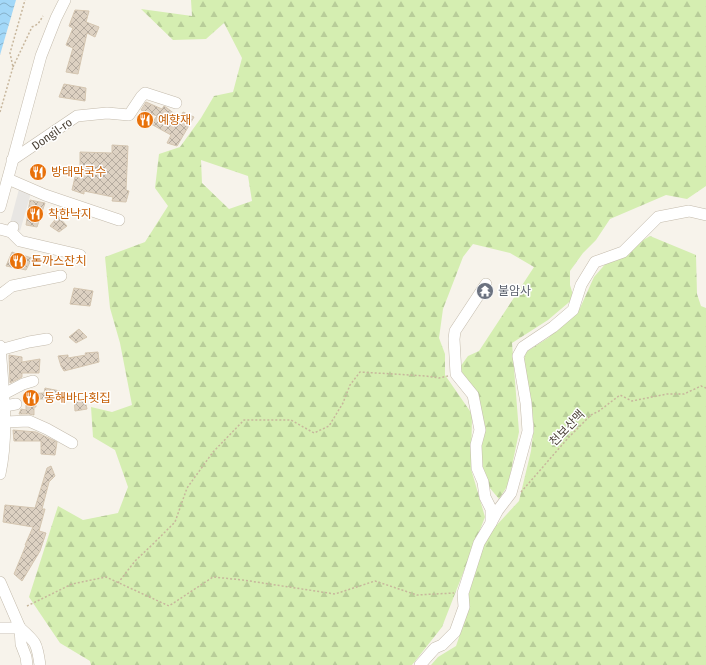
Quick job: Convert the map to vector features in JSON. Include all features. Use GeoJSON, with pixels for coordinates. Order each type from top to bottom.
{"type":"FeatureCollection","features":[{"type":"Feature","properties":{"kind":"street","name":"Dongil-ro"},"geometry":{"type":"LineString","coordinates":[[0,207],[42,56],[56,18],[65,0]]}},
{"type":"Feature","properties":{"kind":"street","name":"Dongil-ro"},"geometry":{"type":"LineString","coordinates":[[12,160],[77,116],[107,113],[129,115],[145,93],[176,103]]}},
{"type":"Feature","properties":{"kind":"street"},"geometry":{"type":"LineString","coordinates":[[8,179],[45,195],[119,220]]}},
{"type":"Feature","properties":{"kind":"street"},"geometry":{"type":"LineString","coordinates":[[420,665],[435,648],[442,645],[455,632],[464,607],[463,593],[479,543],[498,510],[511,493],[528,431],[526,403],[518,356],[523,347],[553,327],[573,310],[581,285],[595,262],[623,252],[658,217],[689,211],[706,216]]}},
{"type":"Feature","properties":{"kind":"street"},"geometry":{"type":"LineString","coordinates":[[8,229],[20,240],[80,256]]}},
{"type":"Feature","properties":{"kind":"street"},"geometry":{"type":"LineString","coordinates":[[0,295],[12,286],[61,276]]}},
{"type":"Feature","properties":{"kind":"street"},"geometry":{"type":"LineString","coordinates":[[486,284],[456,331],[454,338],[456,374],[473,395],[480,430],[476,445],[477,468],[483,482],[485,497],[492,509],[491,523]]}},
{"type":"Feature","properties":{"kind":"street"},"geometry":{"type":"LineString","coordinates":[[0,350],[47,339]]}},
{"type":"Feature","properties":{"kind":"street"},"geometry":{"type":"LineString","coordinates":[[0,346],[4,394],[11,405],[5,422],[3,460],[0,474]]}},
{"type":"Feature","properties":{"kind":"street"},"geometry":{"type":"LineString","coordinates":[[4,394],[23,384],[33,382]]}},
{"type":"Feature","properties":{"kind":"street"},"geometry":{"type":"LineString","coordinates":[[5,422],[29,421],[72,443]]}},
{"type":"Feature","properties":{"kind":"street"},"geometry":{"type":"LineString","coordinates":[[0,582],[20,628],[21,644],[26,657],[27,665]]}},
{"type":"Feature","properties":{"kind":"street"},"geometry":{"type":"LineString","coordinates":[[0,628],[20,628],[34,640],[40,665]]}},
{"type":"Feature","properties":{"kind":"path"},"geometry":{"type":"LineString","coordinates":[[13,67],[10,53],[25,0]]}},
{"type":"Feature","properties":{"kind":"path"},"geometry":{"type":"LineString","coordinates":[[0,112],[13,67],[32,27],[38,24],[43,16]]}},
{"type":"Feature","properties":{"kind":"path"},"geometry":{"type":"LineString","coordinates":[[118,583],[135,561],[175,522],[187,488],[213,452],[244,420],[291,420],[314,433],[329,426],[343,403],[350,385],[360,372],[439,378],[456,374]]}},
{"type":"Feature","properties":{"kind":"path","name":"천보산맥"},"geometry":{"type":"LineString","coordinates":[[517,496],[569,437],[591,415],[599,411],[620,395],[632,401],[667,394],[684,394],[701,386],[706,388]]}},
{"type":"Feature","properties":{"kind":"path"},"geometry":{"type":"LineString","coordinates":[[27,606],[72,584],[106,578],[169,606],[213,577],[335,594],[375,581],[417,595],[463,593]]}},
{"type":"Feature","properties":{"kind":"green space"},"geometry":{"type":"Polygon","coordinates":[[[191,0],[706,0],[706,186],[687,199],[666,195],[610,219],[596,240],[583,253],[570,271],[570,285],[574,298],[548,320],[512,343],[519,432],[508,485],[499,499],[489,487],[481,467],[481,446],[465,379],[460,367],[468,356],[479,351],[534,267],[510,253],[473,244],[463,257],[443,309],[439,338],[445,354],[445,375],[472,414],[471,469],[485,517],[442,627],[412,665],[91,665],[90,661],[60,643],[29,597],[58,506],[83,520],[118,513],[128,487],[115,450],[93,437],[91,407],[112,412],[132,405],[120,343],[110,308],[105,257],[145,242],[168,206],[155,188],[159,154],[180,147],[201,118],[214,96],[233,92],[242,58],[224,23],[206,39],[173,40],[141,9],[192,16],[191,0]],[[201,160],[202,183],[229,209],[252,201],[248,176],[201,160]]]}},
{"type":"Feature","properties":{"kind":"green space"},"geometry":{"type":"Polygon","coordinates":[[[650,236],[696,255],[697,294],[701,306],[706,308],[706,665],[431,665],[438,657],[456,646],[466,617],[470,586],[481,548],[493,529],[519,501],[531,451],[534,426],[523,363],[526,352],[548,338],[580,308],[594,277],[608,261],[650,236]]]}},
{"type":"Feature","properties":{"kind":"shaded area"},"geometry":{"type":"Polygon","coordinates":[[[19,189],[31,193],[20,231],[9,227],[19,189]]]}},
{"type":"Feature","properties":{"kind":"water"},"geometry":{"type":"Polygon","coordinates":[[[0,0],[16,0],[0,55],[0,0]]]}},
{"type":"Feature","properties":{"kind":"building"},"geometry":{"type":"Polygon","coordinates":[[[75,10],[89,11],[86,22],[99,27],[95,37],[87,33],[78,74],[66,72],[73,48],[66,45],[73,28],[69,26],[75,10]]]}},
{"type":"Feature","properties":{"kind":"building"},"geometry":{"type":"Polygon","coordinates":[[[64,84],[86,88],[85,101],[59,97],[64,84]]]}},
{"type":"Feature","properties":{"kind":"building"},"geometry":{"type":"Polygon","coordinates":[[[146,102],[162,109],[164,106],[180,118],[183,112],[194,117],[177,146],[167,143],[171,135],[151,124],[157,116],[141,110],[146,102]]]}},
{"type":"Feature","properties":{"kind":"building"},"geometry":{"type":"Polygon","coordinates":[[[112,145],[128,146],[126,190],[129,191],[126,202],[112,201],[113,197],[84,191],[84,194],[72,190],[75,177],[80,178],[80,152],[112,153],[112,145]]]}},
{"type":"Feature","properties":{"kind":"building","name":"착한낙지"},"geometry":{"type":"Polygon","coordinates":[[[30,200],[45,203],[37,227],[26,225],[30,200]]]}},
{"type":"Feature","properties":{"kind":"building"},"geometry":{"type":"Polygon","coordinates":[[[58,216],[67,226],[59,232],[50,226],[58,216]]]}},
{"type":"Feature","properties":{"kind":"building"},"geometry":{"type":"Polygon","coordinates":[[[12,252],[32,258],[26,270],[6,266],[12,252]]]}},
{"type":"Feature","properties":{"kind":"building"},"geometry":{"type":"Polygon","coordinates":[[[74,288],[93,291],[90,306],[70,304],[74,288]]]}},
{"type":"Feature","properties":{"kind":"building"},"geometry":{"type":"Polygon","coordinates":[[[79,329],[87,337],[76,343],[69,337],[79,329]]]}},
{"type":"Feature","properties":{"kind":"building"},"geometry":{"type":"Polygon","coordinates":[[[98,352],[99,362],[64,371],[58,356],[68,355],[68,358],[86,355],[85,353],[98,352]]]}},
{"type":"Feature","properties":{"kind":"building"},"geometry":{"type":"Polygon","coordinates":[[[9,355],[22,357],[22,362],[40,359],[39,373],[22,373],[22,377],[10,383],[9,355]]]}},
{"type":"Feature","properties":{"kind":"building"},"geometry":{"type":"Polygon","coordinates":[[[45,388],[60,391],[58,399],[35,399],[36,407],[34,407],[34,415],[19,414],[21,409],[26,410],[26,394],[44,393],[45,388]]]}},
{"type":"Feature","properties":{"kind":"building"},"geometry":{"type":"Polygon","coordinates":[[[74,399],[85,399],[87,409],[75,411],[74,399]]]}},
{"type":"Feature","properties":{"kind":"building"},"geometry":{"type":"Polygon","coordinates":[[[13,430],[36,432],[57,442],[55,455],[41,454],[41,441],[14,441],[13,430]]]}},
{"type":"Feature","properties":{"kind":"building"},"geometry":{"type":"Polygon","coordinates":[[[51,466],[55,476],[49,482],[42,509],[45,509],[39,531],[46,533],[40,551],[22,581],[14,574],[33,527],[3,522],[5,505],[35,508],[47,468],[51,466]]]}},
{"type":"Feature","properties":{"kind":"place","name":"예향재"},"geometry":{"type":"Point","coordinates":[145,120]}},
{"type":"Feature","properties":{"kind":"place","name":"방태막국수"},"geometry":{"type":"Point","coordinates":[38,172]}},
{"type":"Feature","properties":{"kind":"place","name":"착한낙지"},"geometry":{"type":"Point","coordinates":[35,214]}},
{"type":"Feature","properties":{"kind":"place","name":"돈까스잔치"},"geometry":{"type":"Point","coordinates":[18,261]}},
{"type":"Feature","properties":{"kind":"place","name":"불암사"},"geometry":{"type":"Point","coordinates":[485,291]}},
{"type":"Feature","properties":{"kind":"place","name":"동해바다횟집"},"geometry":{"type":"Point","coordinates":[31,398]}}]}
